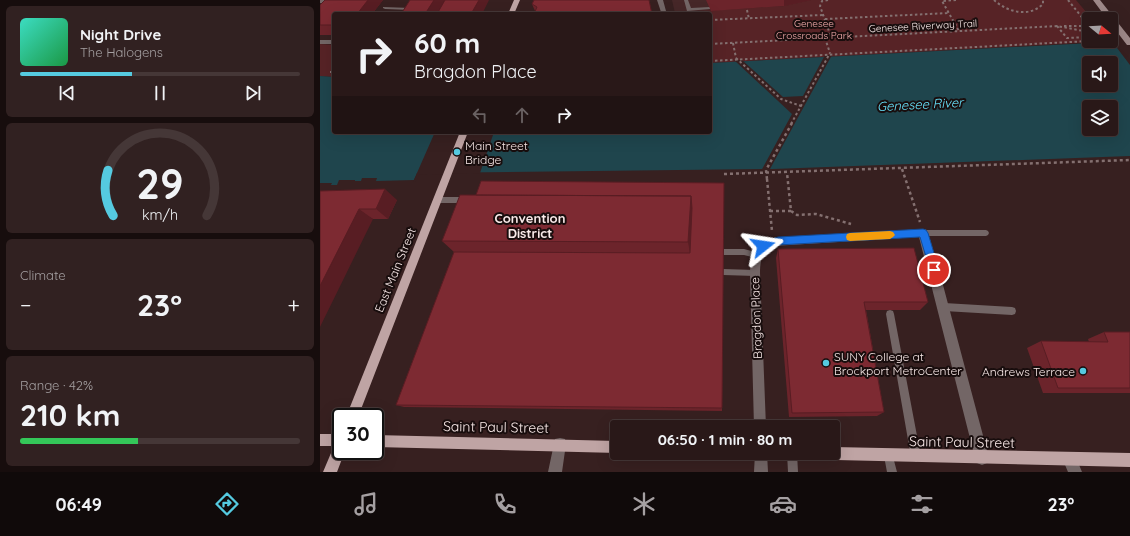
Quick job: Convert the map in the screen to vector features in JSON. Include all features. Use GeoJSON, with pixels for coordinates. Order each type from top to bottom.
{"type":"FeatureCollection","features":[{"type":"Feature","properties":{"kind":"main road"},"geometry":{"type":"LineString","coordinates":[[511,12],[516,0]]}},
{"type":"Feature","properties":{"kind":"main road","name":"East Main Street"},"geometry":{"type":"LineString","coordinates":[[356,408],[463,134]]}},
{"type":"Feature","properties":{"kind":"main road"},"geometry":{"type":"LineString","coordinates":[[320,440],[332,440]]}},
{"type":"Feature","properties":{"kind":"main road","name":"Saint Paul Street"},"geometry":{"type":"LineString","coordinates":[[384,441],[560,444],[610,447]]}},
{"type":"Feature","properties":{"kind":"main road","name":"Saint Paul Street"},"geometry":{"type":"LineString","coordinates":[[840,454],[982,458],[1073,466],[1130,460]]}},
{"type":"Feature","properties":{"kind":"main road"},"geometry":{"type":"LineString","coordinates":[[330,472],[335,460]]}},
{"type":"Feature","properties":{"kind":"street"},"geometry":{"type":"LineString","coordinates":[[660,0],[663,12]]}},
{"type":"Feature","properties":{"kind":"street"},"geometry":{"type":"LineString","coordinates":[[1096,0],[1128,40]]}},
{"type":"Feature","properties":{"kind":"street"},"geometry":{"type":"LineString","coordinates":[[756,255],[763,246],[773,242],[922,228],[944,307],[982,458]]}},
{"type":"Feature","properties":{"kind":"street","name":"Bragdon Place"},"geometry":{"type":"LineString","coordinates":[[756,255],[755,273],[760,420]]}},
{"type":"Feature","properties":{"kind":"street"},"geometry":{"type":"LineString","coordinates":[[555,472],[560,444]]}},
{"type":"Feature","properties":{"kind":"street"},"geometry":{"type":"LineString","coordinates":[[761,460],[761,472]]}},
{"type":"Feature","properties":{"kind":"lane"},"geometry":{"type":"LineString","coordinates":[[686,0],[689,10],[710,8]]}},
{"type":"Feature","properties":{"kind":"lane"},"geometry":{"type":"LineString","coordinates":[[320,13],[330,3],[322,1]]}},
{"type":"Feature","properties":{"kind":"lane"},"geometry":{"type":"LineString","coordinates":[[385,8],[413,6],[409,12]]}},
{"type":"Feature","properties":{"kind":"lane"},"geometry":{"type":"LineString","coordinates":[[440,196],[474,200]]}},
{"type":"Feature","properties":{"kind":"lane"},"geometry":{"type":"LineString","coordinates":[[922,228],[986,233]]}},
{"type":"Feature","properties":{"kind":"lane"},"geometry":{"type":"LineString","coordinates":[[723,252],[744,252],[756,255]]}},
{"type":"Feature","properties":{"kind":"lane"},"geometry":{"type":"LineString","coordinates":[[723,272],[755,273]]}},
{"type":"Feature","properties":{"kind":"lane"},"geometry":{"type":"LineString","coordinates":[[944,307],[1012,311]]}},
{"type":"Feature","properties":{"kind":"lane"},"geometry":{"type":"LineString","coordinates":[[890,314],[916,457]]}},
{"type":"Feature","properties":{"kind":"lane"},"geometry":{"type":"LineString","coordinates":[[889,456],[892,472]]}},
{"type":"Feature","properties":{"kind":"lane"},"geometry":{"type":"LineString","coordinates":[[792,460],[793,472]]}},
{"type":"Feature","properties":{"kind":"path"},"geometry":{"type":"LineString","coordinates":[[828,0],[822,1],[820,6],[831,37]]}},
{"type":"Feature","properties":{"kind":"path"},"geometry":{"type":"LineString","coordinates":[[956,0],[942,1],[959,31]]}},
{"type":"Feature","properties":{"kind":"path"},"geometry":{"type":"LineString","coordinates":[[994,0],[1003,7],[1025,12],[1034,11],[1041,8],[1043,4],[1042,0]]}},
{"type":"Feature","properties":{"kind":"path"},"geometry":{"type":"LineString","coordinates":[[1068,0],[1082,17]]}},
{"type":"Feature","properties":{"kind":"path"},"geometry":{"type":"LineString","coordinates":[[747,10],[749,19]]}},
{"type":"Feature","properties":{"kind":"path"},"geometry":{"type":"LineString","coordinates":[[825,19],[949,13]]}},
{"type":"Feature","properties":{"kind":"path"},"geometry":{"type":"LineString","coordinates":[[712,20],[823,15]]}},
{"type":"Feature","properties":{"kind":"path"},"geometry":{"type":"LineString","coordinates":[[1057,26],[1082,26]]}},
{"type":"Feature","properties":{"kind":"path"},"geometry":{"type":"LineString","coordinates":[[1057,26],[1067,38],[1082,37]]}},
{"type":"Feature","properties":{"kind":"path","name":"Genesee Riverway Trail"},"geometry":{"type":"LineString","coordinates":[[712,44],[1057,26],[1082,31]]}},
{"type":"Feature","properties":{"kind":"path"},"geometry":{"type":"LineString","coordinates":[[771,226],[766,170],[830,52],[825,38]]}},
{"type":"Feature","properties":{"kind":"path"},"geometry":{"type":"LineString","coordinates":[[712,61],[1082,41]]}},
{"type":"Feature","properties":{"kind":"path"},"geometry":{"type":"LineString","coordinates":[[734,43],[736,58],[781,99],[801,106]]}},
{"type":"Feature","properties":{"kind":"path"},"geometry":{"type":"LineString","coordinates":[[724,174],[1130,160]]}},
{"type":"Feature","properties":{"kind":"path"},"geometry":{"type":"LineString","coordinates":[[902,169],[922,228]]}},
{"type":"Feature","properties":{"kind":"path"},"geometry":{"type":"LineString","coordinates":[[787,173],[791,211]]}},
{"type":"Feature","properties":{"kind":"path"},"geometry":{"type":"LineString","coordinates":[[770,211],[791,211],[797,215],[816,214],[853,225]]}},
{"type":"Feature","properties":{"kind":"shaded area"},"geometry":{"type":"Polygon","coordinates":[[[672,0],[811,0],[784,6],[675,12],[672,0]]]}},
{"type":"Feature","properties":{"kind":"green space","name":"Genesee Crossroads Park"},"geometry":{"type":"Polygon","coordinates":[[[811,0],[1076,0],[1086,12],[1082,12],[1082,43],[712,63],[712,12],[684,12],[784,6],[811,0]]]}},
{"type":"Feature","properties":{"kind":"green space"},"geometry":{"type":"Polygon","coordinates":[[[320,44],[332,45],[332,77],[320,76],[320,44]]]}},
{"type":"Feature","properties":{"kind":"water","name":"Genesee River"},"geometry":{"type":"Polygon","coordinates":[[[1130,41],[1130,156],[773,169],[417,173],[414,180],[376,181],[377,178],[362,178],[361,181],[339,180],[337,185],[331,185],[332,183],[320,183],[320,76],[332,77],[332,134],[712,134],[712,63],[1082,44],[1082,48],[1118,48],[1118,42],[1130,41]]]}},
{"type":"Feature","properties":{"kind":"pier"},"geometry":{"type":"Polygon","coordinates":[[[1130,39],[1130,65],[1117,48],[1118,40],[1130,39]]]}},
{"type":"Feature","properties":{"kind":"pier"},"geometry":{"type":"Polygon","coordinates":[[[825,55],[832,55],[770,169],[771,171],[761,171],[792,114],[734,60],[742,60],[783,97],[803,96],[825,55]]]}},
{"type":"Feature","properties":{"kind":"pier","name":"Main Street Bridge"},"geometry":{"type":"Polygon","coordinates":[[[434,134],[493,134],[480,173],[419,175],[416,181],[413,182],[434,134]]]}},
{"type":"Feature","properties":{"kind":"building"},"geometry":{"type":"Polygon","coordinates":[[[325,0],[368,0],[359,12],[332,12],[332,25],[320,25],[320,5],[325,0]]]}},
{"type":"Feature","properties":{"kind":"building"},"geometry":{"type":"Polygon","coordinates":[[[410,0],[434,0],[426,12],[402,12],[410,0]]]}},
{"type":"Feature","properties":{"kind":"building"},"geometry":{"type":"Polygon","coordinates":[[[445,0],[479,0],[472,12],[438,12],[445,0]]]}},
{"type":"Feature","properties":{"kind":"building"},"geometry":{"type":"Polygon","coordinates":[[[534,0],[649,0],[652,12],[535,12],[537,7],[532,4],[534,0]]]}},
{"type":"Feature","properties":{"kind":"building"},"geometry":{"type":"Polygon","coordinates":[[[481,181],[724,183],[722,408],[396,405],[454,252],[690,253],[692,208],[691,196],[476,195],[481,181]]]}},
{"type":"Feature","properties":{"kind":"building"},"geometry":{"type":"Polygon","coordinates":[[[385,189],[376,209],[359,209],[320,286],[320,191],[385,189]]]}},
{"type":"Feature","properties":{"kind":"building"},"geometry":{"type":"Polygon","coordinates":[[[460,195],[691,196],[688,242],[442,241],[460,195]]]}},
{"type":"Feature","properties":{"kind":"building","name":"SUNY College at Brockport MetroCenter"},"geometry":{"type":"Polygon","coordinates":[[[914,248],[928,302],[864,302],[884,412],[792,413],[778,249],[914,248]]]}},
{"type":"Feature","properties":{"kind":"building","name":"Andrews Terrace"},"geometry":{"type":"Polygon","coordinates":[[[1104,332],[1130,332],[1130,388],[1058,388],[1041,341],[1108,342],[1104,332]]]}},
{"type":"Feature","properties":{"kind":"slow traffic"},"geometry":{"type":"LineString","coordinates":[[850,237],[890,235]]}},
{"type":"Feature","properties":{"kind":"place","name":"Main Street Bridge"},"geometry":{"type":"Point","coordinates":[457,152]}},
{"type":"Feature","properties":{"kind":"place","name":"SUNY College at Brockport MetroCenter"},"geometry":{"type":"Point","coordinates":[826,363]}},
{"type":"Feature","properties":{"kind":"place","name":"Andrews Terrace"},"geometry":{"type":"Point","coordinates":[1083,371]}},
{"type":"Feature","properties":{"kind":"district","name":"Convention District"},"geometry":{"type":"Point","coordinates":[530,226]}},
{"type":"Feature","properties":{"kind":"route"},"geometry":{"type":"LineString","coordinates":[[763,246],[768,243],[778,241],[923,233],[934,270]]}}]}
